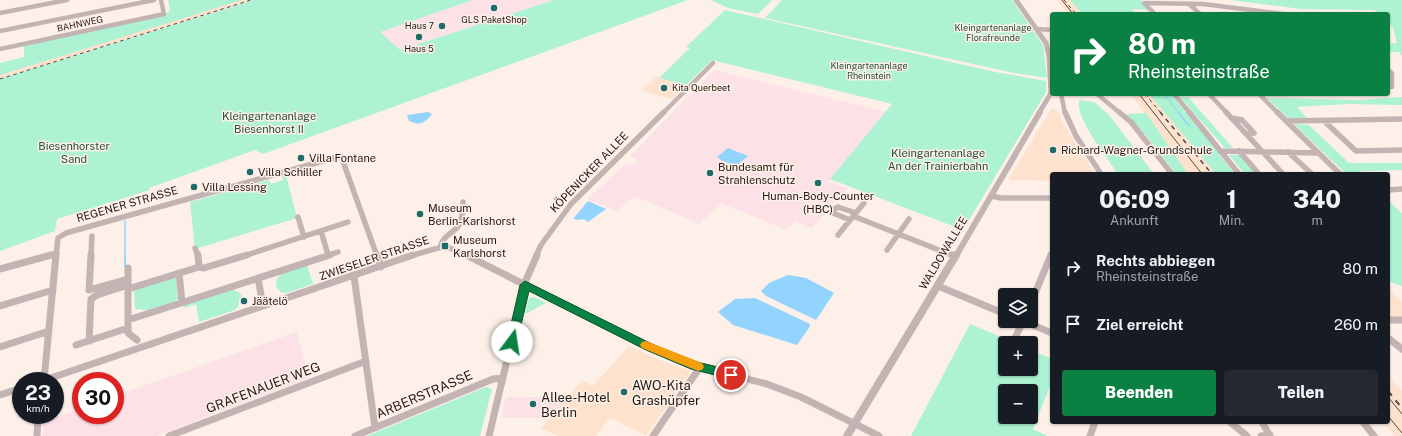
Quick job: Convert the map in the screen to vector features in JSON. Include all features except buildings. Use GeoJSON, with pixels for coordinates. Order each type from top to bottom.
{"type":"FeatureCollection","features":[{"type":"Feature","properties":{"kind":"street"},"geometry":{"type":"LineString","coordinates":[[0,13],[67,0]]}},
{"type":"Feature","properties":{"kind":"street"},"geometry":{"type":"LineString","coordinates":[[0,32],[154,0]]}},
{"type":"Feature","properties":{"kind":"street","name":"BAHNWEG"},"geometry":{"type":"LineString","coordinates":[[0,49],[164,14],[161,0]]}},
{"type":"Feature","properties":{"kind":"street","name":"WALDOWALLEE"},"geometry":{"type":"LineString","coordinates":[[1016,0],[1037,29],[1047,48],[1050,74]]}},
{"type":"Feature","properties":{"kind":"street"},"geometry":{"type":"LineString","coordinates":[[1153,12],[1144,3],[1189,4],[1265,12]]}},
{"type":"Feature","properties":{"kind":"street"},"geometry":{"type":"LineString","coordinates":[[1189,4],[1198,12]]}},
{"type":"Feature","properties":{"kind":"street"},"geometry":{"type":"LineString","coordinates":[[1230,8],[1235,12]]}},
{"type":"Feature","properties":{"kind":"street"},"geometry":{"type":"LineString","coordinates":[[1037,29],[1050,30]]}},
{"type":"Feature","properties":{"kind":"street","name":"KÖPENICKER ALLEE"},"geometry":{"type":"LineString","coordinates":[[489,436],[525,285],[539,250],[566,210],[714,63]]}},
{"type":"Feature","properties":{"kind":"street"},"geometry":{"type":"LineString","coordinates":[[1390,72],[1392,73],[1392,87],[1390,87]]}},
{"type":"Feature","properties":{"kind":"street","name":"WALDOWALLEE"},"geometry":{"type":"LineString","coordinates":[[847,436],[992,196],[1050,95]]}},
{"type":"Feature","properties":{"kind":"street"},"geometry":{"type":"LineString","coordinates":[[1061,96],[1062,106],[1067,122],[1100,172]]}},
{"type":"Feature","properties":{"kind":"street"},"geometry":{"type":"LineString","coordinates":[[1099,96],[1131,122],[1170,172]]}},
{"type":"Feature","properties":{"kind":"street"},"geometry":{"type":"LineString","coordinates":[[1176,96],[1237,172]]}},
{"type":"Feature","properties":{"kind":"street"},"geometry":{"type":"LineString","coordinates":[[1212,96],[1231,118],[1242,120],[1254,132],[1246,134],[1282,172]]}},
{"type":"Feature","properties":{"kind":"street"},"geometry":{"type":"LineString","coordinates":[[1261,96],[1338,172]]}},
{"type":"Feature","properties":{"kind":"street"},"geometry":{"type":"LineString","coordinates":[[1287,121],[1402,119]]}},
{"type":"Feature","properties":{"kind":"street"},"geometry":{"type":"LineString","coordinates":[[1324,121],[1356,151],[1402,150]]}},
{"type":"Feature","properties":{"kind":"street"},"geometry":{"type":"LineString","coordinates":[[1220,151],[1319,153]]}},
{"type":"Feature","properties":{"kind":"street"},"geometry":{"type":"LineString","coordinates":[[1239,152],[1257,172]]}},
{"type":"Feature","properties":{"kind":"street"},"geometry":{"type":"LineString","coordinates":[[1288,152],[1310,172]]}},
{"type":"Feature","properties":{"kind":"street","name":"REGENER STRASSE"},"geometry":{"type":"LineString","coordinates":[[44,372],[58,238],[66,233],[341,156],[381,267]]}},
{"type":"Feature","properties":{"kind":"street"},"geometry":{"type":"LineString","coordinates":[[1390,190],[1401,191]]}},
{"type":"Feature","properties":{"kind":"street"},"geometry":{"type":"LineString","coordinates":[[992,196],[1001,198],[1050,198]]}},
{"type":"Feature","properties":{"kind":"street","name":"ZWIESELER STRASSE"},"geometry":{"type":"LineString","coordinates":[[64,374],[440,247],[442,239],[457,229],[461,224],[463,202]]}},
{"type":"Feature","properties":{"kind":"street"},"geometry":{"type":"LineString","coordinates":[[838,235],[864,203]]}},
{"type":"Feature","properties":{"kind":"street"},"geometry":{"type":"LineString","coordinates":[[853,216],[955,256]]}},
{"type":"Feature","properties":{"kind":"street"},"geometry":{"type":"LineString","coordinates":[[298,217],[304,237]]}},
{"type":"Feature","properties":{"kind":"street"},"geometry":{"type":"LineString","coordinates":[[886,250],[909,219]]}},
{"type":"Feature","properties":{"kind":"street"},"geometry":{"type":"LineString","coordinates":[[92,236],[89,290],[128,284],[180,273],[199,267],[204,268],[348,222]]}},
{"type":"Feature","properties":{"kind":"street","name":"ZWIESELER STRASSE"},"geometry":{"type":"LineString","coordinates":[[321,231],[328,255]]}},
{"type":"Feature","properties":{"kind":"street"},"geometry":{"type":"LineString","coordinates":[[440,247],[445,246],[455,249],[650,348],[700,367],[774,387],[801,397],[879,436]]}},
{"type":"Feature","properties":{"kind":"street"},"geometry":{"type":"LineString","coordinates":[[195,248],[197,250],[199,267]]}},
{"type":"Feature","properties":{"kind":"street","name":"ZWIESELER STRASSE"},"geometry":{"type":"LineString","coordinates":[[128,320],[338,252]]}},
{"type":"Feature","properties":{"kind":"street"},"geometry":{"type":"LineString","coordinates":[[0,269],[57,253]]}},
{"type":"Feature","properties":{"kind":"street"},"geometry":{"type":"LineString","coordinates":[[1037,288],[1050,257]]}},
{"type":"Feature","properties":{"kind":"street"},"geometry":{"type":"LineString","coordinates":[[128,268],[128,333],[137,340]]}},
{"type":"Feature","properties":{"kind":"street"},"geometry":{"type":"LineString","coordinates":[[180,273],[182,302]]}},
{"type":"Feature","properties":{"kind":"street"},"geometry":{"type":"LineString","coordinates":[[354,276],[375,428]]}},
{"type":"Feature","properties":{"kind":"street"},"geometry":{"type":"LineString","coordinates":[[258,278],[263,306]]}},
{"type":"Feature","properties":{"kind":"street"},"geometry":{"type":"LineString","coordinates":[[89,340],[91,299],[97,295],[128,284]]}},
{"type":"Feature","properties":{"kind":"street"},"geometry":{"type":"LineString","coordinates":[[938,286],[998,311]]}},
{"type":"Feature","properties":{"kind":"street"},"geometry":{"type":"LineString","coordinates":[[0,306],[53,290]]}},
{"type":"Feature","properties":{"kind":"street"},"geometry":{"type":"LineString","coordinates":[[1390,320],[1402,320]]}},
{"type":"Feature","properties":{"kind":"street"},"geometry":{"type":"LineString","coordinates":[[1038,327],[1050,332]]}},
{"type":"Feature","properties":{"kind":"street"},"geometry":{"type":"LineString","coordinates":[[76,345],[128,328]]}},
{"type":"Feature","properties":{"kind":"street"},"geometry":{"type":"LineString","coordinates":[[0,347],[49,331]]}},
{"type":"Feature","properties":{"kind":"street"},"geometry":{"type":"LineString","coordinates":[[1390,340],[1402,349]]}},
{"type":"Feature","properties":{"kind":"street","name":"GRAFENAUER WEG"},"geometry":{"type":"LineString","coordinates":[[169,436],[366,361]]}},
{"type":"Feature","properties":{"kind":"street"},"geometry":{"type":"LineString","coordinates":[[653,436],[700,367]]}},
{"type":"Feature","properties":{"kind":"street","name":"ARBERSTRASSE"},"geometry":{"type":"LineString","coordinates":[[355,436],[493,379],[503,378]]}},
{"type":"Feature","properties":{"kind":"street"},"geometry":{"type":"LineString","coordinates":[[0,395],[12,391]]}},
{"type":"Feature","properties":{"kind":"street"},"geometry":{"type":"LineString","coordinates":[[37,436],[38,424]]}},
{"type":"Feature","properties":{"kind":"street"},"geometry":{"type":"LineString","coordinates":[[1090,436],[1094,424]]}},
{"type":"Feature","properties":{"kind":"street"},"geometry":{"type":"LineString","coordinates":[[1233,424],[1248,436]]}},
{"type":"Feature","properties":{"kind":"street"},"geometry":{"type":"LineString","coordinates":[[1263,424],[1267,436]]}},
{"type":"Feature","properties":{"kind":"street"},"geometry":{"type":"LineString","coordinates":[[1365,424],[1374,436]]}},
{"type":"Feature","properties":{"kind":"shaded area"},"geometry":{"type":"Polygon","coordinates":[[[241,0],[254,0],[0,79],[0,75],[33,63],[241,0]]]}},
{"type":"Feature","properties":{"kind":"shaded area"},"geometry":{"type":"Polygon","coordinates":[[[473,0],[554,0],[400,50],[379,32],[473,0]]]}},
{"type":"Feature","properties":{"kind":"shaded area"},"geometry":{"type":"Polygon","coordinates":[[[1057,0],[1070,0],[1080,12],[1066,12],[1057,0]]]}},
{"type":"Feature","properties":{"kind":"shaded area"},"geometry":{"type":"Polygon","coordinates":[[[714,70],[886,112],[828,181],[847,188],[812,228],[795,221],[786,230],[721,203],[699,224],[635,196],[616,211],[587,199],[627,163],[632,165],[635,164],[638,160],[630,156],[714,70]]]}},
{"type":"Feature","properties":{"kind":"shaded area","name":"Kita Querbeet"},"geometry":{"type":"Polygon","coordinates":[[[656,77],[686,85],[672,99],[641,90],[656,77]]]}},
{"type":"Feature","properties":{"kind":"shaded area"},"geometry":{"type":"Polygon","coordinates":[[[1132,96],[1151,96],[1214,172],[1187,172],[1132,96]]]}},
{"type":"Feature","properties":{"kind":"shaded area","name":"Richard-Wagner-Grundschule"},"geometry":{"type":"Polygon","coordinates":[[[1051,109],[1057,110],[1064,125],[1094,172],[1050,172],[1050,181],[1008,180],[1051,109]]]}},
{"type":"Feature","properties":{"kind":"shaded area"},"geometry":{"type":"Polygon","coordinates":[[[1390,289],[1402,302],[1402,317],[1390,317],[1390,289]]]}},
{"type":"Feature","properties":{"kind":"shaded area"},"geometry":{"type":"Polygon","coordinates":[[[297,332],[309,378],[156,436],[43,436],[44,424],[64,424],[64,414],[72,411],[72,424],[124,424],[124,393],[297,332]]]}},
{"type":"Feature","properties":{"kind":"shaded area","name":"AWO-Kita Grashüpfer"},"geometry":{"type":"Polygon","coordinates":[[[629,346],[662,361],[691,371],[646,436],[610,418],[596,436],[557,436],[541,428],[582,380],[593,386],[629,346]]]}},
{"type":"Feature","properties":{"kind":"shaded area"},"geometry":{"type":"Polygon","coordinates":[[[1390,376],[1402,391],[1402,436],[1395,436],[1386,424],[1390,424],[1390,376]]]}},
{"type":"Feature","properties":{"kind":"shaded area","name":"Allee-Hotel Berlin"},"geometry":{"type":"Polygon","coordinates":[[[506,397],[567,397],[549,418],[501,418],[506,397]]]}},
{"type":"Feature","properties":{"kind":"green space"},"geometry":{"type":"Polygon","coordinates":[[[168,0],[242,0],[0,75],[0,63],[24,57],[24,45],[165,15],[170,10],[168,0]]]}},
{"type":"Feature","properties":{"kind":"green space","name":"Biesenhorster Sand"},"geometry":{"type":"Polygon","coordinates":[[[254,0],[473,0],[380,32],[400,50],[554,0],[688,0],[263,154],[255,150],[149,188],[150,190],[57,219],[55,231],[0,251],[0,79],[254,0]]]}},
{"type":"Feature","properties":{"kind":"green space"},"geometry":{"type":"Polygon","coordinates":[[[711,0],[772,0],[758,14],[728,8],[711,0]]]}},
{"type":"Feature","properties":{"kind":"green space","name":"Kleingartenanlage Florafreunde"},"geometry":{"type":"Polygon","coordinates":[[[782,0],[1012,0],[1043,45],[1047,78],[1014,73],[765,18],[782,0]]]}},
{"type":"Feature","properties":{"kind":"green space"},"geometry":{"type":"Polygon","coordinates":[[[1070,0],[1142,0],[1141,1],[1149,10],[1132,9],[1134,12],[1080,12],[1070,0]]]}},
{"type":"Feature","properties":{"kind":"green space"},"geometry":{"type":"Polygon","coordinates":[[[1230,0],[1402,0],[1402,56],[1399,52],[1390,52],[1390,44],[1397,43],[1393,27],[1390,24],[1390,12],[1376,12],[1374,10],[1301,9],[1230,0]]]}},
{"type":"Feature","properties":{"kind":"green space","name":"Kleingartenanlage An der Trainierbahn"},"geometry":{"type":"Polygon","coordinates":[[[725,10],[995,72],[1046,81],[1046,92],[963,230],[830,179],[892,104],[712,60],[686,85],[659,78],[690,48],[686,47],[725,10]]]}},
{"type":"Feature","properties":{"kind":"green space"},"geometry":{"type":"Polygon","coordinates":[[[1151,96],[1173,96],[1204,135],[1207,136],[1220,154],[1219,155],[1233,172],[1214,172],[1151,96]]]}},
{"type":"Feature","properties":{"kind":"green space"},"geometry":{"type":"Polygon","coordinates":[[[1180,97],[1188,97],[1233,148],[1225,148],[1180,97]]]}},
{"type":"Feature","properties":{"kind":"green space"},"geometry":{"type":"Polygon","coordinates":[[[1402,97],[1402,105],[1348,104],[1297,107],[1309,120],[1290,120],[1267,98],[1359,100],[1402,97]]]}},
{"type":"Feature","properties":{"kind":"green space"},"geometry":{"type":"Polygon","coordinates":[[[1080,100],[1094,102],[1109,115],[1152,172],[1117,172],[1086,126],[1081,116],[1079,107],[1080,100]]]}},
{"type":"Feature","properties":{"kind":"green space"},"geometry":{"type":"Polygon","coordinates":[[[1146,113],[1187,172],[1174,172],[1154,145],[1127,114],[1146,113]]]}},
{"type":"Feature","properties":{"kind":"green space"},"geometry":{"type":"Polygon","coordinates":[[[1294,124],[1309,125],[1349,163],[1402,163],[1402,170],[1344,172],[1294,124]]]}},
{"type":"Feature","properties":{"kind":"green space"},"geometry":{"type":"Polygon","coordinates":[[[1229,155],[1241,155],[1255,172],[1243,172],[1229,155]]]}},
{"type":"Feature","properties":{"kind":"green space"},"geometry":{"type":"Polygon","coordinates":[[[286,175],[297,218],[195,249],[190,202],[269,180],[271,184],[283,180],[282,176],[286,175]]]}},
{"type":"Feature","properties":{"kind":"green space"},"geometry":{"type":"Polygon","coordinates":[[[1390,202],[1402,213],[1402,286],[1390,282],[1390,202]]]}},
{"type":"Feature","properties":{"kind":"green space"},"geometry":{"type":"Polygon","coordinates":[[[307,265],[313,284],[286,293],[280,292],[276,287],[276,284],[277,280],[283,273],[307,265]]]}},
{"type":"Feature","properties":{"kind":"green space"},"geometry":{"type":"Polygon","coordinates":[[[176,277],[178,300],[148,310],[135,309],[134,290],[176,277]]]}},
{"type":"Feature","properties":{"kind":"green space"},"geometry":{"type":"Polygon","coordinates":[[[232,289],[240,293],[243,298],[239,300],[239,305],[235,310],[199,322],[196,304],[184,308],[184,303],[232,289]]]}},
{"type":"Feature","properties":{"kind":"green space"},"geometry":{"type":"Polygon","coordinates":[[[534,297],[546,303],[525,314],[529,298],[534,297]]]}},
{"type":"Feature","properties":{"kind":"green space"},"geometry":{"type":"Polygon","coordinates":[[[970,324],[998,336],[998,376],[1038,376],[1038,353],[1050,358],[1050,386],[1038,416],[1038,384],[998,384],[998,424],[1035,424],[1033,429],[1047,436],[911,436],[970,324]]]}},
{"type":"Feature","properties":{"kind":"green space"},"geometry":{"type":"Polygon","coordinates":[[[486,387],[492,389],[480,436],[367,436],[486,387]]]}},
{"type":"Feature","properties":{"kind":"water"},"geometry":{"type":"Polygon","coordinates":[[[428,112],[432,114],[422,123],[413,123],[409,121],[407,115],[428,112]]]}},
{"type":"Feature","properties":{"kind":"water"},"geometry":{"type":"Polygon","coordinates":[[[728,148],[748,156],[736,166],[717,157],[728,148]]]}},
{"type":"Feature","properties":{"kind":"water"},"geometry":{"type":"Polygon","coordinates":[[[588,201],[606,209],[588,222],[584,219],[573,219],[588,201]]]}},
{"type":"Feature","properties":{"kind":"water"},"geometry":{"type":"Polygon","coordinates":[[[788,275],[806,278],[834,293],[816,320],[766,296],[761,291],[769,283],[788,275]]]}},
{"type":"Feature","properties":{"kind":"water"},"geometry":{"type":"Polygon","coordinates":[[[755,298],[810,324],[809,328],[797,345],[733,325],[718,312],[735,299],[755,298]]]}},
{"type":"Feature","properties":{"kind":"waterway"},"geometry":{"type":"LineString","coordinates":[[1166,96],[1179,113]]}},
{"type":"Feature","properties":{"kind":"waterway"},"geometry":{"type":"LineString","coordinates":[[1178,112],[1189,126]]}},
{"type":"Feature","properties":{"kind":"waterway"},"geometry":{"type":"LineString","coordinates":[[125,221],[125,267]]}},
{"type":"Feature","properties":{"kind":"tram line"},"geometry":{"type":"LineString","coordinates":[[1062,0],[1071,12]]}},
{"type":"Feature","properties":{"kind":"tram line"},"geometry":{"type":"LineString","coordinates":[[1141,96],[1200,172]]}},
{"type":"Feature","properties":{"kind":"tram line"},"geometry":{"type":"LineString","coordinates":[[1390,399],[1402,414]]}},
{"type":"Feature","properties":{"kind":"tram line"},"geometry":{"type":"LineString","coordinates":[[1390,418],[1402,433]]}},
{"type":"Feature","properties":{"kind":"railway"},"geometry":{"type":"LineString","coordinates":[[0,79],[251,0]]}},
{"type":"Feature","properties":{"kind":"railway"},"geometry":{"type":"LineString","coordinates":[[1064,0],[1074,12]]}},
{"type":"Feature","properties":{"kind":"railway"},"geometry":{"type":"LineString","coordinates":[[1147,96],[1161,113]]}},
{"type":"Feature","properties":{"kind":"railway"},"geometry":{"type":"LineString","coordinates":[[1160,112],[1210,172]]}},
{"type":"Feature","properties":{"kind":"railway"},"geometry":{"type":"LineString","coordinates":[[1390,393],[1402,408]]}},
{"type":"Feature","properties":{"kind":"slow traffic"},"geometry":{"type":"LineString","coordinates":[[646,345],[698,367]]}},
{"type":"Feature","properties":{"kind":"place","name":"GLS PaketShop"},"geometry":{"type":"Point","coordinates":[494,8]}},
{"type":"Feature","properties":{"kind":"place","name":"Haus 7"},"geometry":{"type":"Point","coordinates":[442,26]}},
{"type":"Feature","properties":{"kind":"place","name":"Haus 5"},"geometry":{"type":"Point","coordinates":[419,37]}},
{"type":"Feature","properties":{"kind":"place","name":"Kita Querbeet"},"geometry":{"type":"Point","coordinates":[664,88]}},
{"type":"Feature","properties":{"kind":"place","name":"Richard-Wagner-Grundschule"},"geometry":{"type":"Point","coordinates":[1053,150]}},
{"type":"Feature","properties":{"kind":"place","name":"Villa Fontane"},"geometry":{"type":"Point","coordinates":[301,158]}},
{"type":"Feature","properties":{"kind":"place","name":"Villa Schiller"},"geometry":{"type":"Point","coordinates":[250,172]}},
{"type":"Feature","properties":{"kind":"place","name":"Bundesamt für Strahlenschutz"},"geometry":{"type":"Point","coordinates":[710,173]}},
{"type":"Feature","properties":{"kind":"place","name":"Human-Body-Counter (HBC)"},"geometry":{"type":"Point","coordinates":[818,183]}},
{"type":"Feature","properties":{"kind":"place","name":"Villa Lessing"},"geometry":{"type":"Point","coordinates":[194,187]}},
{"type":"Feature","properties":{"kind":"place","name":"Museum Berlin-Karlshorst"},"geometry":{"type":"Point","coordinates":[420,214]}},
{"type":"Feature","properties":{"kind":"place","name":"Museum Karlshorst"},"geometry":{"type":"Point","coordinates":[445,246]}},
{"type":"Feature","properties":{"kind":"place","name":"Jäätelö"},"geometry":{"type":"Point","coordinates":[244,301]}},
{"type":"Feature","properties":{"kind":"place","name":"AWO-Kita Grashüpfer"},"geometry":{"type":"Point","coordinates":[624,392]}},
{"type":"Feature","properties":{"kind":"place","name":"Allee-Hotel Berlin"},"geometry":{"type":"Point","coordinates":[533,404]}},
{"type":"Feature","properties":{"kind":"route"},"geometry":{"type":"LineString","coordinates":[[512,342],[525,285],[650,348],[695,366],[731,375]]}},
{"type":"Feature","properties":{"kind":"park label","name":"Kleingartenanlage Rheinstein"},"geometry":{"type":"Point","coordinates":[869,72]}},
{"type":"Feature","properties":{"kind":"park label","name":"Kleingartenanlage Biesenhorst II"},"geometry":{"type":"Point","coordinates":[269,122]}}]}
